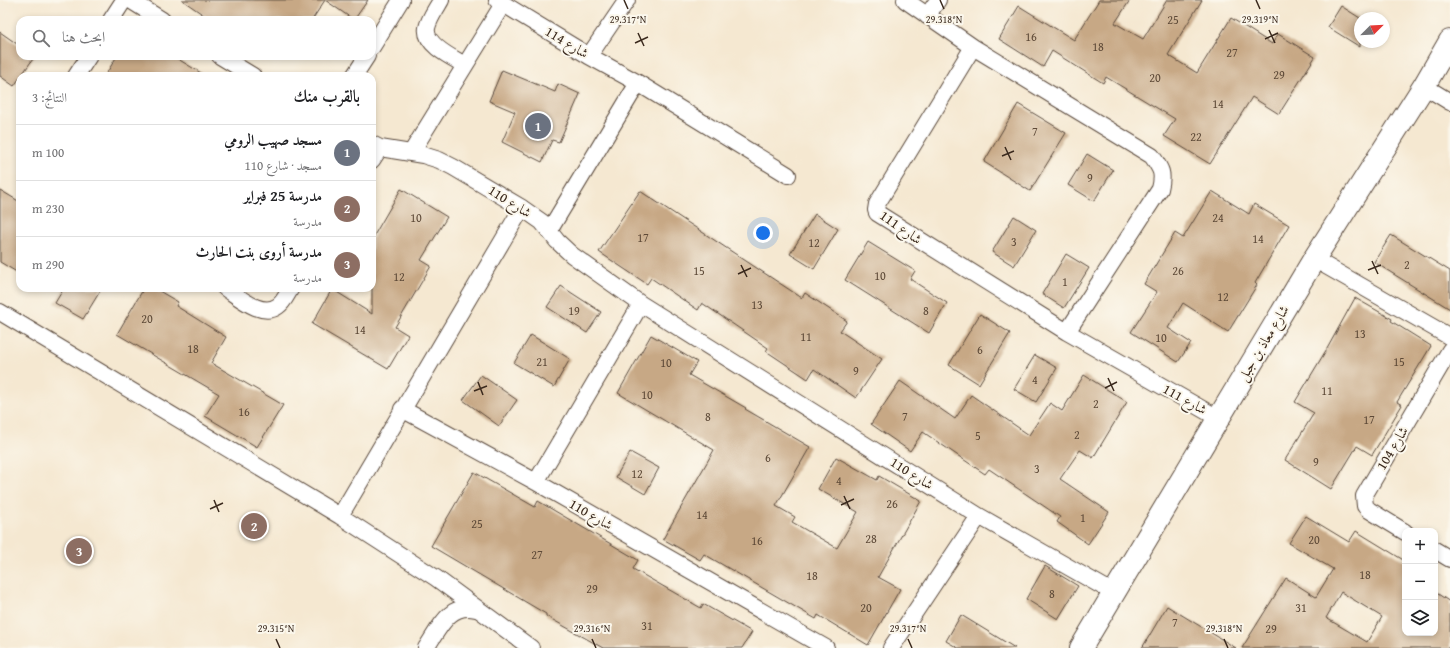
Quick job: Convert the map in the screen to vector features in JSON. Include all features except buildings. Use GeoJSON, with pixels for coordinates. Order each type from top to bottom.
{"type":"FeatureCollection","features":[{"type":"Feature","properties":{"kind":"street"},"geometry":{"type":"LineString","coordinates":[[114,16],[124,0]]}},
{"type":"Feature","properties":{"kind":"street"},"geometry":{"type":"LineString","coordinates":[[130,0],[156,16]]}},
{"type":"Feature","properties":{"kind":"street"},"geometry":{"type":"LineString","coordinates":[[376,41],[401,0]]}},
{"type":"Feature","properties":{"kind":"street"},"geometry":{"type":"LineString","coordinates":[[441,0],[427,28],[428,39],[440,50],[465,66]]}},
{"type":"Feature","properties":{"kind":"street"},"geometry":{"type":"LineString","coordinates":[[589,56],[627,0]]}},
{"type":"Feature","properties":{"kind":"street"},"geometry":{"type":"LineString","coordinates":[[905,0],[973,47],[1152,156],[1161,169],[1162,180],[1160,189],[1067,332]]}},
{"type":"Feature","properties":{"kind":"street"},"geometry":{"type":"LineString","coordinates":[[927,16],[938,0]]}},
{"type":"Feature","properties":{"kind":"street"},"geometry":{"type":"LineString","coordinates":[[411,153],[465,66],[500,2]]}},
{"type":"Feature","properties":{"kind":"street","name":"شارع 114"},"geometry":{"type":"LineString","coordinates":[[500,2],[788,175]]}},
{"type":"Feature","properties":{"kind":"street","name":"شارع معاذ بن جبل"},"geometry":{"type":"LineString","coordinates":[[1081,648],[1314,259],[1424,86],[1450,41]]}},
{"type":"Feature","properties":{"kind":"street","name":"شارع 111"},"geometry":{"type":"LineString","coordinates":[[973,47],[877,204],[876,210],[880,215],[1067,332],[1218,418]]}},
{"type":"Feature","properties":{"kind":"street"},"geometry":{"type":"LineString","coordinates":[[79,72],[86,60]]}},
{"type":"Feature","properties":{"kind":"street"},"geometry":{"type":"LineString","coordinates":[[226,60],[246,72]]}},
{"type":"Feature","properties":{"kind":"street"},"geometry":{"type":"LineString","coordinates":[[356,72],[364,60]]}},
{"type":"Feature","properties":{"kind":"street"},"geometry":{"type":"LineString","coordinates":[[549,231],[638,84]]}},
{"type":"Feature","properties":{"kind":"street"},"geometry":{"type":"LineString","coordinates":[[1424,86],[1450,102]]}},
{"type":"Feature","properties":{"kind":"street","name":"شارع 110"},"geometry":{"type":"LineString","coordinates":[[376,151],[411,153],[439,160],[522,208],[542,222],[572,255],[641,304],[979,516],[1114,593]]}},
{"type":"Feature","properties":{"kind":"street"},"geometry":{"type":"LineString","coordinates":[[340,516],[522,208]]}},
{"type":"Feature","properties":{"kind":"street"},"geometry":{"type":"LineString","coordinates":[[1314,259],[1450,337]]}},
{"type":"Feature","properties":{"kind":"street"},"geometry":{"type":"LineString","coordinates":[[231,292],[257,308],[269,310],[282,303],[289,292]]}},
{"type":"Feature","properties":{"kind":"street"},"geometry":{"type":"LineString","coordinates":[[536,482],[641,304]]}},
{"type":"Feature","properties":{"kind":"street"},"geometry":{"type":"LineString","coordinates":[[0,312],[340,516],[436,578],[476,609],[531,648]]}},
{"type":"Feature","properties":{"kind":"street","name":"شارع 104"},"geometry":{"type":"LineString","coordinates":[[1402,530],[1368,510],[1365,506],[1364,496],[1450,350]]}},
{"type":"Feature","properties":{"kind":"street","name":"شارع 110"},"geometry":{"type":"LineString","coordinates":[[402,409],[536,482],[826,648]]}},
{"type":"Feature","properties":{"kind":"street"},"geometry":{"type":"LineString","coordinates":[[891,648],[979,516]]}},
{"type":"Feature","properties":{"kind":"street"},"geometry":{"type":"LineString","coordinates":[[1438,552],[1450,559]]}},
{"type":"Feature","properties":{"kind":"street"},"geometry":{"type":"LineString","coordinates":[[426,648],[447,618],[454,611],[464,607],[476,609]]}},
{"type":"Feature","properties":{"kind":"place","name":"مسجد صهيب الرومي"},"geometry":{"type":"Point","coordinates":[538,126]}},
{"type":"Feature","properties":{"kind":"place","name":"مدرسة 25 فبراير"},"geometry":{"type":"Point","coordinates":[254,526]}},
{"type":"Feature","properties":{"kind":"place","name":"مدرسة أروى بنت الحارث"},"geometry":{"type":"Point","coordinates":[79,551]}}]}
